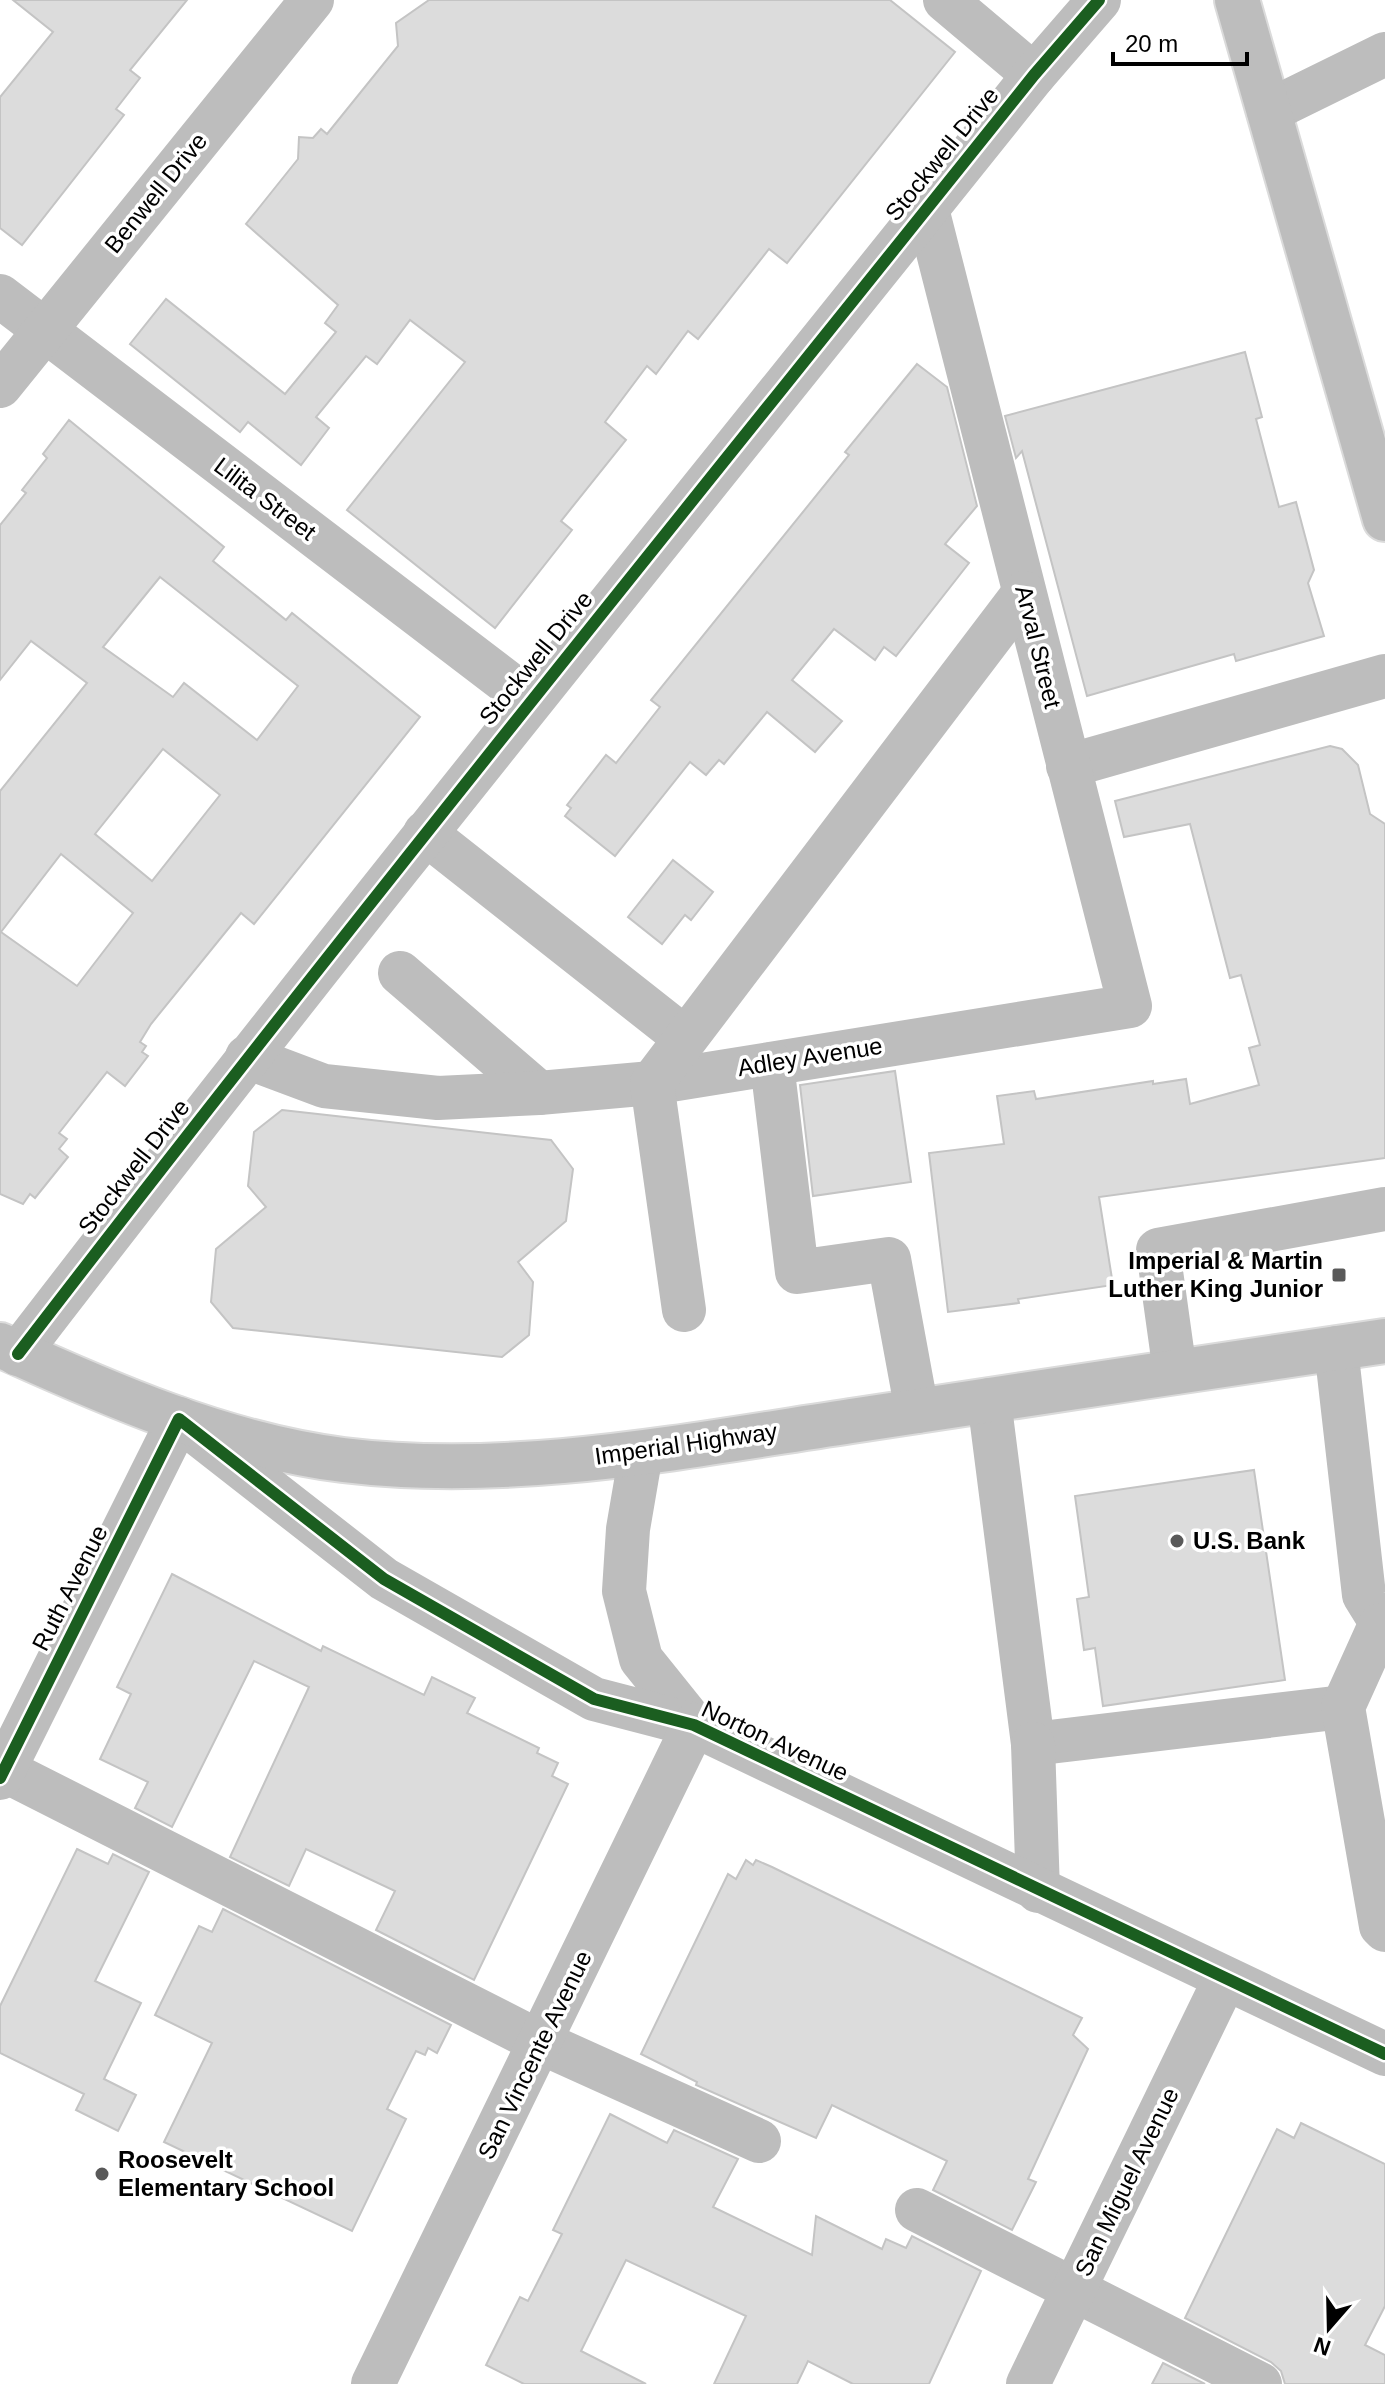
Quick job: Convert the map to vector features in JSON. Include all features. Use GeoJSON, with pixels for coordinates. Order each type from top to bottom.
{"type":"FeatureCollection","features":[{"type":"Feature","properties":{"kind":"street","name":"Benwell Drive"},"geometry":{"type":"LineString","coordinates":[[0,386],[312,0]]}},
{"type":"Feature","properties":{"kind":"street"},"geometry":{"type":"LineString","coordinates":[[945,0],[1034,75]]}},
{"type":"Feature","properties":{"kind":"street","name":"Stockwell Drive"},"geometry":{"type":"LineString","coordinates":[[9,1349],[1034,75],[1099,0]]}},
{"type":"Feature","properties":{"kind":"street"},"geometry":{"type":"LineString","coordinates":[[1237,0],[1385,519]]}},
{"type":"Feature","properties":{"kind":"street"},"geometry":{"type":"LineString","coordinates":[[1269,111],[1385,54]]}},
{"type":"Feature","properties":{"kind":"street","name":"Arval Street"},"geometry":{"type":"LineString","coordinates":[[927,209],[1068,766]]}},
{"type":"Feature","properties":{"kind":"street","name":"Lilita Street"},"geometry":{"type":"LineString","coordinates":[[0,296],[530,700]]}},
{"type":"Feature","properties":{"kind":"street"},"geometry":{"type":"LineString","coordinates":[[684,1310],[652,1083],[1024,593]]}},
{"type":"Feature","properties":{"kind":"street"},"geometry":{"type":"LineString","coordinates":[[1068,766],[1385,676]]}},
{"type":"Feature","properties":{"kind":"street","name":"Adley Avenue"},"geometry":{"type":"LineString","coordinates":[[247,1057],[324,1086],[438,1098],[539,1093],[652,1083],[1130,1006],[1068,766]]}},
{"type":"Feature","properties":{"kind":"street"},"geometry":{"type":"LineString","coordinates":[[425,833],[685,1038]]}},
{"type":"Feature","properties":{"kind":"street"},"geometry":{"type":"LineString","coordinates":[[400,973],[539,1093]]}},
{"type":"Feature","properties":{"kind":"street"},"geometry":{"type":"LineString","coordinates":[[772,1064],[797,1272],[889,1259],[917,1411]]}},
{"type":"Feature","properties":{"kind":"street"},"geometry":{"type":"LineString","coordinates":[[1175,1372],[1158,1250],[1385,1209]]}},
{"type":"Feature","properties":{"kind":"street","name":"Imperial Highway"},"geometry":{"type":"LineString","coordinates":[[9,1349],[90,1386],[179,1419],[260,1442],[340,1460],[425,1466],[641,1453],[1385,1341]]}},
{"type":"Feature","properties":{"kind":"street"},"geometry":{"type":"LineString","coordinates":[[1336,1348],[1373,1570],[1364,1595],[1382,1627],[1343,1707],[1363,1835],[1381,1926],[1385,1930]]}},
{"type":"Feature","properties":{"kind":"street"},"geometry":{"type":"LineString","coordinates":[[989,1400],[1033,1744],[1038,1891]]}},
{"type":"Feature","properties":{"kind":"street","name":"Norton Avenue"},"geometry":{"type":"LineString","coordinates":[[179,1419],[384,1579],[594,1699],[694,1725],[1385,2054]]}},
{"type":"Feature","properties":{"kind":"street","name":"Ruth Avenue"},"geometry":{"type":"LineString","coordinates":[[2,1774],[179,1419]]}},
{"type":"Feature","properties":{"kind":"street","name":"Norton Avenue"},"geometry":{"type":"LineString","coordinates":[[641,1453],[628,1529],[624,1591],[641,1659],[694,1725]]}},
{"type":"Feature","properties":{"kind":"street"},"geometry":{"type":"LineString","coordinates":[[1033,1744],[1343,1707]]}},
{"type":"Feature","properties":{"kind":"street","name":"San Vincente Avenue"},"geometry":{"type":"LineString","coordinates":[[373,2384],[542,2043],[694,1725]]}},
{"type":"Feature","properties":{"kind":"street"},"geometry":{"type":"LineString","coordinates":[[2,1774],[542,2043],[759,2141]]}},
{"type":"Feature","properties":{"kind":"street","name":"San Miguel Avenue"},"geometry":{"type":"LineString","coordinates":[[1028,2384],[1225,1979]]}},
{"type":"Feature","properties":{"kind":"street"},"geometry":{"type":"LineString","coordinates":[[917,2210],[1260,2384]]}},
{"type":"Feature","properties":{"kind":"building"},"geometry":{"type":"Polygon","coordinates":[[[13,0],[187,0],[130,70],[140,78],[116,109],[124,115],[22,245],[0,228],[0,97],[53,32],[13,0]]]}},
{"type":"Feature","properties":{"kind":"building"},"geometry":{"type":"Polygon","coordinates":[[[429,0],[890,0],[955,52],[787,263],[769,249],[698,339],[688,331],[656,374],[647,366],[605,422],[626,440],[561,521],[572,530],[495,628],[347,510],[465,362],[410,320],[377,364],[366,356],[316,417],[329,428],[301,465],[248,422],[240,432],[130,344],[166,299],[285,394],[336,332],[325,323],[338,305],[246,224],[298,159],[299,137],[313,138],[321,129],[327,134],[398,46],[396,23],[429,0]]]}},
{"type":"Feature","properties":{"kind":"building"},"geometry":{"type":"Polygon","coordinates":[[[1245,352],[1262,417],[1256,419],[1279,507],[1296,502],[1314,570],[1308,583],[1324,636],[1236,661],[1234,654],[1087,696],[1022,451],[1016,458],[1005,416],[1245,352]]]}},
{"type":"Feature","properties":{"kind":"building"},"geometry":{"type":"Polygon","coordinates":[[[917,364],[947,387],[977,506],[945,544],[969,563],[896,656],[884,647],[875,660],[834,629],[792,680],[842,721],[815,752],[767,712],[724,764],[719,760],[706,775],[690,762],[615,856],[565,816],[571,808],[567,805],[606,755],[616,763],[660,707],[651,700],[849,455],[845,452],[917,364]]]}},
{"type":"Feature","properties":{"kind":"building"},"geometry":{"type":"Polygon","coordinates":[[[69,420],[224,547],[213,561],[286,620],[292,613],[420,717],[254,924],[241,913],[151,1024],[140,1042],[146,1046],[142,1052],[148,1056],[125,1086],[107,1072],[59,1133],[67,1139],[59,1149],[68,1157],[35,1198],[30,1194],[23,1204],[0,1194],[0,791],[87,683],[31,641],[0,680],[0,525],[26,493],[22,490],[47,458],[43,454],[69,420]],[[160,577],[103,647],[173,697],[184,683],[257,740],[298,686],[160,577]],[[163,749],[95,834],[152,881],[220,795],[163,749]],[[61,854],[1,932],[77,986],[133,913],[61,854]]]}},
{"type":"Feature","properties":{"kind":"building"},"geometry":{"type":"Polygon","coordinates":[[[1330,746],[1342,749],[1358,765],[1370,814],[1385,824],[1385,1158],[1099,1197],[1113,1285],[1018,1299],[1019,1303],[948,1312],[929,1153],[1004,1144],[997,1096],[1034,1091],[1036,1099],[1186,1079],[1190,1104],[1259,1085],[1249,1048],[1260,1045],[1241,975],[1230,978],[1190,824],[1124,837],[1115,801],[1330,746]]]}},
{"type":"Feature","properties":{"kind":"building"},"geometry":{"type":"Polygon","coordinates":[[[673,860],[713,892],[691,920],[685,915],[662,944],[628,917],[673,860]]]}},
{"type":"Feature","properties":{"kind":"building"},"geometry":{"type":"Polygon","coordinates":[[[895,1071],[911,1182],[813,1196],[800,1085],[895,1071]]]}},
{"type":"Feature","properties":{"kind":"building"},"geometry":{"type":"Polygon","coordinates":[[[282,1110],[551,1140],[573,1169],[566,1221],[518,1262],[533,1282],[529,1335],[502,1357],[233,1328],[211,1302],[216,1249],[266,1207],[248,1186],[254,1132],[282,1110]]]}},
{"type":"Feature","properties":{"kind":"building"},"geometry":{"type":"Polygon","coordinates":[[[1254,1470],[1285,1680],[1103,1706],[1095,1648],[1084,1650],[1077,1599],[1089,1597],[1075,1496],[1254,1470]]]}},
{"type":"Feature","properties":{"kind":"building"},"geometry":{"type":"Polygon","coordinates":[[[172,1574],[321,1651],[323,1646],[424,1695],[432,1677],[475,1698],[467,1713],[539,1748],[537,1753],[558,1763],[552,1776],[568,1784],[474,1980],[376,1930],[395,1891],[306,1849],[289,1886],[230,1857],[309,1687],[254,1661],[172,1827],[135,1808],[148,1782],[100,1759],[131,1694],[117,1687],[172,1574]]]}},
{"type":"Feature","properties":{"kind":"building"},"geometry":{"type":"Polygon","coordinates":[[[77,1849],[108,1864],[113,1854],[149,1872],[95,1981],[141,2003],[104,2079],[136,2095],[118,2131],[76,2110],[84,2094],[0,2053],[0,2006],[77,1849]]]}},
{"type":"Feature","properties":{"kind":"building"},"geometry":{"type":"Polygon","coordinates":[[[746,1860],[753,1865],[756,1860],[772,1867],[1082,2018],[1073,2035],[1088,2049],[1028,2179],[1036,2182],[1012,2230],[933,2190],[947,2161],[832,2105],[816,2138],[696,2085],[697,2082],[641,2054],[728,1874],[736,1879],[746,1860]]]}},
{"type":"Feature","properties":{"kind":"building"},"geometry":{"type":"Polygon","coordinates":[[[223,1909],[451,2025],[437,2053],[428,2048],[425,2055],[416,2051],[387,2109],[406,2119],[352,2231],[164,2142],[212,2043],[155,2015],[199,1926],[212,1932],[223,1909]]]}},
{"type":"Feature","properties":{"kind":"building"},"geometry":{"type":"Polygon","coordinates":[[[610,2114],[667,2143],[674,2130],[738,2159],[713,2207],[812,2255],[816,2216],[882,2249],[886,2239],[906,2248],[912,2236],[981,2271],[929,2384],[853,2384],[808,2361],[797,2384],[714,2384],[746,2316],[626,2260],[581,2351],[646,2384],[524,2384],[486,2365],[520,2297],[528,2301],[562,2234],[553,2230],[610,2114]]]}},
{"type":"Feature","properties":{"kind":"building"},"geometry":{"type":"Polygon","coordinates":[[[1301,2123],[1385,2164],[1385,2306],[1365,2345],[1385,2355],[1385,2384],[1285,2384],[1281,2371],[1271,2362],[1185,2318],[1277,2129],[1294,2138],[1301,2123]]]}},
{"type":"Feature","properties":{"kind":"building"},"geometry":{"type":"Polygon","coordinates":[[[1163,2363],[1205,2384],[1152,2384],[1163,2363]]]}},
{"type":"Feature","properties":{"kind":"cycle path"},"geometry":{"type":"LineString","coordinates":[[18,1354],[523,712],[1034,75],[1099,0]]}},
{"type":"Feature","properties":{"kind":"cycle path"},"geometry":{"type":"LineString","coordinates":[[0,1778],[179,1419],[384,1579],[594,1699],[694,1725],[1385,2054]]}},
{"type":"Feature","properties":{"kind":"place","name":"Imperial & Martin Luther King Junior"},"geometry":{"type":"Point","coordinates":[1339,1275]}},
{"type":"Feature","properties":{"kind":"place","name":"U.S. Bank"},"geometry":{"type":"Point","coordinates":[1177,1541]}},
{"type":"Feature","properties":{"kind":"place","name":"Roosevelt Elementary School"},"geometry":{"type":"Point","coordinates":[102,2174]}}]}
